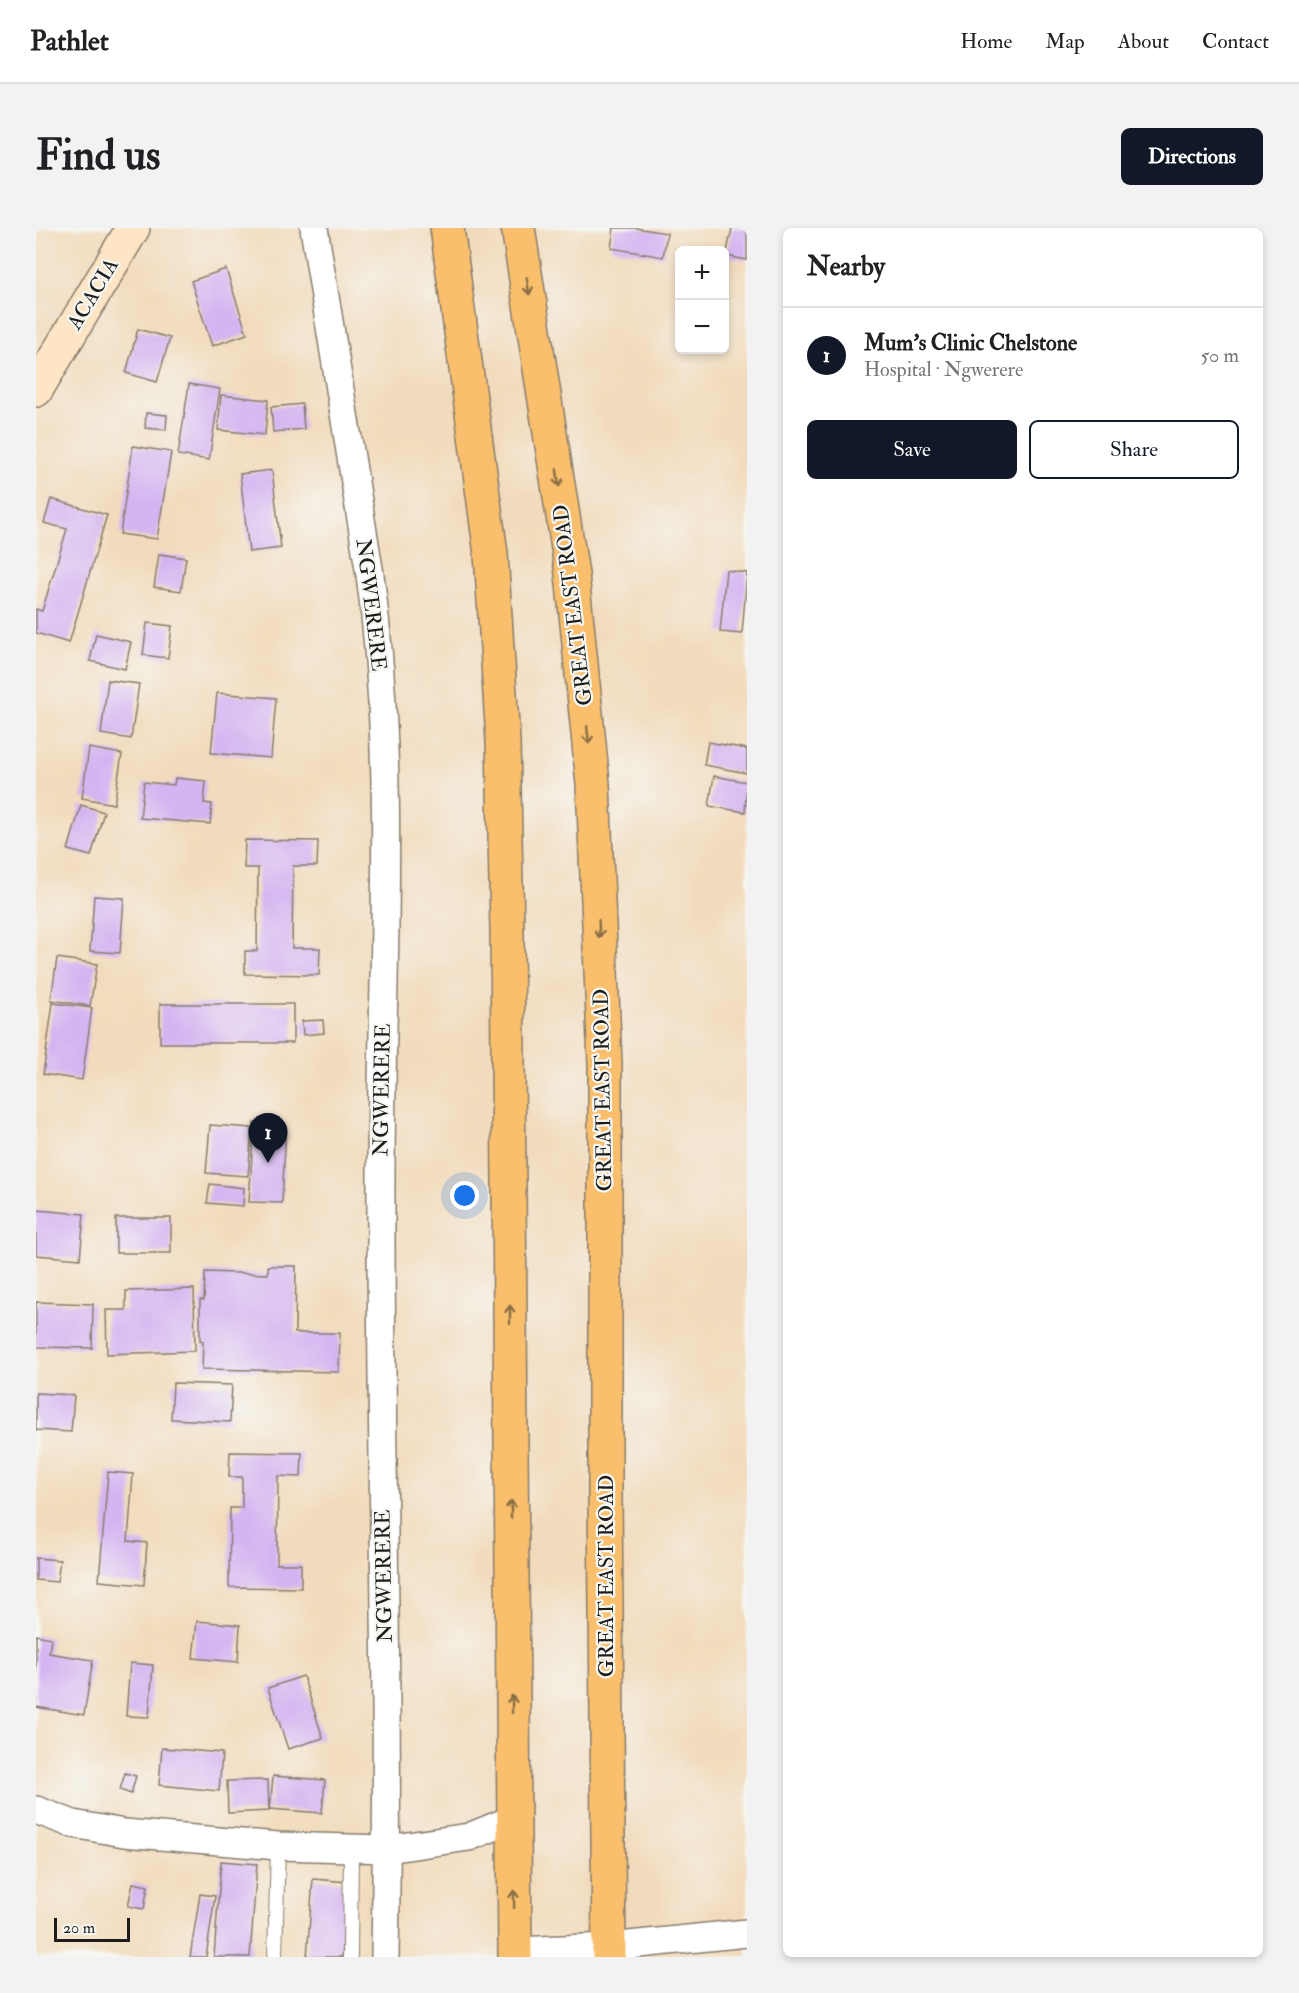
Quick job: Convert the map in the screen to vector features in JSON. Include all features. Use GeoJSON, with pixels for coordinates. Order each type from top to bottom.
{"type":"FeatureCollection","features":[{"type":"Feature","properties":{"kind":"main road","name":"ACACIA"},"geometry":{"type":"LineString","coordinates":[[36,390],[133,228]]}},
{"type":"Feature","properties":{"kind":"main road"},"geometry":{"type":"LineString","coordinates":[[447,228],[491,554],[503,741],[507,942],[515,1954]]}},
{"type":"Feature","properties":{"kind":"main road","name":"GREAT EAST ROAD"},"geometry":{"type":"LineString","coordinates":[[518,228],[572,574],[592,784],[605,1064],[605,1504],[609,1952]]}},
{"type":"Feature","properties":{"kind":"street","name":"NGWERERE"},"geometry":{"type":"LineString","coordinates":[[314,228],[378,633],[385,745],[387,847],[381,1061],[387,1849],[385,1957]]}},
{"type":"Feature","properties":{"kind":"street"},"geometry":{"type":"LineString","coordinates":[[36,1810],[74,1824],[124,1833],[278,1845],[387,1849],[469,1837],[513,1819]]}},
{"type":"Feature","properties":{"kind":"street"},"geometry":{"type":"LineString","coordinates":[[515,1954],[609,1952],[747,1933]]}},
{"type":"Feature","properties":{"kind":"lane"},"geometry":{"type":"LineString","coordinates":[[275,1957],[278,1845]]}},
{"type":"Feature","properties":{"kind":"lane"},"geometry":{"type":"LineString","coordinates":[[350,1957],[351,1847]]}},
{"type":"Feature","properties":{"kind":"building"},"geometry":{"type":"Polygon","coordinates":[[[614,228],[636,228],[667,233],[663,257],[611,248],[614,228]]]}},
{"type":"Feature","properties":{"kind":"building"},"geometry":{"type":"Polygon","coordinates":[[[732,228],[747,228],[747,260],[729,257],[728,246],[732,228]]]}},
{"type":"Feature","properties":{"kind":"building"},"geometry":{"type":"Polygon","coordinates":[[[226,269],[247,334],[212,346],[191,281],[226,269]]]}},
{"type":"Feature","properties":{"kind":"building"},"geometry":{"type":"Polygon","coordinates":[[[138,329],[170,338],[157,382],[126,373],[138,329]]]}},
{"type":"Feature","properties":{"kind":"building"},"geometry":{"type":"Polygon","coordinates":[[[189,384],[220,389],[209,460],[178,455],[189,384]]]}},
{"type":"Feature","properties":{"kind":"building"},"geometry":{"type":"Polygon","coordinates":[[[221,395],[268,400],[265,435],[218,430],[221,395]]]}},
{"type":"Feature","properties":{"kind":"building"},"geometry":{"type":"Polygon","coordinates":[[[302,404],[304,429],[273,432],[271,407],[302,404]]]}},
{"type":"Feature","properties":{"kind":"building"},"geometry":{"type":"Polygon","coordinates":[[[146,413],[167,415],[166,430],[145,428],[146,413]]]}},
{"type":"Feature","properties":{"kind":"building"},"geometry":{"type":"Polygon","coordinates":[[[133,446],[171,452],[157,539],[120,534],[133,446]]]}},
{"type":"Feature","properties":{"kind":"building"},"geometry":{"type":"Polygon","coordinates":[[[272,470],[281,548],[249,552],[240,474],[272,470]]]}},
{"type":"Feature","properties":{"kind":"building"},"geometry":{"type":"Polygon","coordinates":[[[51,499],[107,515],[69,643],[36,633],[36,609],[42,611],[67,529],[44,523],[51,499]]]}},
{"type":"Feature","properties":{"kind":"building"},"geometry":{"type":"Polygon","coordinates":[[[159,554],[186,558],[181,591],[154,587],[159,554]]]}},
{"type":"Feature","properties":{"kind":"building"},"geometry":{"type":"Polygon","coordinates":[[[726,570],[747,573],[742,634],[720,632],[726,570]]]}},
{"type":"Feature","properties":{"kind":"building"},"geometry":{"type":"Polygon","coordinates":[[[147,623],[172,626],[168,658],[143,655],[147,623]]]}},
{"type":"Feature","properties":{"kind":"building"},"geometry":{"type":"Polygon","coordinates":[[[96,634],[131,642],[125,669],[90,661],[96,634]]]}},
{"type":"Feature","properties":{"kind":"building"},"geometry":{"type":"Polygon","coordinates":[[[108,680],[139,684],[131,739],[101,734],[108,680]]]}},
{"type":"Feature","properties":{"kind":"building"},"geometry":{"type":"Polygon","coordinates":[[[217,693],[276,698],[271,758],[211,753],[217,693]]]}},
{"type":"Feature","properties":{"kind":"building"},"geometry":{"type":"Polygon","coordinates":[[[708,742],[747,749],[747,773],[704,765],[708,742]]]}},
{"type":"Feature","properties":{"kind":"building"},"geometry":{"type":"Polygon","coordinates":[[[89,748],[122,754],[114,804],[82,798],[89,748]]]}},
{"type":"Feature","properties":{"kind":"building"},"geometry":{"type":"Polygon","coordinates":[[[714,776],[747,782],[745,812],[709,806],[714,776]]]}},
{"type":"Feature","properties":{"kind":"building"},"geometry":{"type":"Polygon","coordinates":[[[175,778],[206,781],[204,803],[212,804],[210,824],[140,818],[144,782],[174,785],[175,778]]]}},
{"type":"Feature","properties":{"kind":"building"},"geometry":{"type":"Polygon","coordinates":[[[81,805],[104,812],[91,856],[68,850],[81,805]]]}},
{"type":"Feature","properties":{"kind":"building"},"geometry":{"type":"Polygon","coordinates":[[[245,840],[318,841],[317,866],[293,866],[292,948],[320,948],[319,975],[245,974],[245,951],[257,951],[258,868],[244,868],[245,840]]]}},
{"type":"Feature","properties":{"kind":"building"},"geometry":{"type":"Polygon","coordinates":[[[94,896],[124,898],[120,953],[90,951],[94,896]]]}},
{"type":"Feature","properties":{"kind":"building"},"geometry":{"type":"Polygon","coordinates":[[[57,958],[97,964],[90,1006],[51,1000],[57,958]]]}},
{"type":"Feature","properties":{"kind":"building"},"geometry":{"type":"Polygon","coordinates":[[[53,1003],[92,1008],[82,1080],[43,1074],[53,1003]]]}},
{"type":"Feature","properties":{"kind":"building"},"geometry":{"type":"Polygon","coordinates":[[[160,1004],[293,1004],[293,1043],[160,1043],[160,1004]]]}},
{"type":"Feature","properties":{"kind":"building"},"geometry":{"type":"Polygon","coordinates":[[[323,1020],[324,1033],[303,1035],[302,1021],[323,1020]]]}},
{"type":"Feature","properties":{"kind":"building"},"geometry":{"type":"Polygon","coordinates":[[[254,1123],[286,1125],[282,1203],[249,1202],[254,1123]]]}},
{"type":"Feature","properties":{"kind":"building"},"geometry":{"type":"Polygon","coordinates":[[[210,1125],[252,1128],[248,1176],[206,1173],[210,1125]]]}},
{"type":"Feature","properties":{"kind":"building"},"geometry":{"type":"Polygon","coordinates":[[[210,1184],[244,1188],[243,1206],[207,1203],[210,1184]]]}},
{"type":"Feature","properties":{"kind":"building"},"geometry":{"type":"Polygon","coordinates":[[[36,1210],[84,1214],[80,1259],[36,1255],[36,1210]]]}},
{"type":"Feature","properties":{"kind":"building"},"geometry":{"type":"Polygon","coordinates":[[[116,1218],[171,1218],[171,1253],[116,1253],[116,1218]]]}},
{"type":"Feature","properties":{"kind":"building"},"geometry":{"type":"Polygon","coordinates":[[[268,1266],[296,1266],[295,1333],[340,1333],[339,1372],[202,1369],[203,1341],[200,1340],[200,1300],[204,1300],[205,1272],[268,1274],[268,1266]]]}},
{"type":"Feature","properties":{"kind":"building"},"geometry":{"type":"Polygon","coordinates":[[[194,1289],[195,1351],[107,1354],[106,1310],[126,1310],[126,1291],[194,1289]]]}},
{"type":"Feature","properties":{"kind":"building"},"geometry":{"type":"Polygon","coordinates":[[[36,1302],[93,1304],[92,1348],[36,1347],[36,1302]]]}},
{"type":"Feature","properties":{"kind":"building"},"geometry":{"type":"Polygon","coordinates":[[[173,1383],[232,1385],[230,1422],[171,1419],[173,1383]]]}},
{"type":"Feature","properties":{"kind":"building"},"geometry":{"type":"Polygon","coordinates":[[[36,1393],[74,1395],[71,1432],[36,1430],[36,1393]]]}},
{"type":"Feature","properties":{"kind":"building"},"geometry":{"type":"Polygon","coordinates":[[[230,1452],[302,1453],[301,1477],[278,1476],[277,1564],[301,1564],[301,1588],[229,1587],[230,1508],[242,1508],[242,1477],[229,1477],[230,1452]]]}},
{"type":"Feature","properties":{"kind":"building"},"geometry":{"type":"Polygon","coordinates":[[[108,1472],[133,1474],[128,1541],[147,1543],[144,1585],[99,1581],[108,1472]]]}},
{"type":"Feature","properties":{"kind":"building"},"geometry":{"type":"Polygon","coordinates":[[[36,1558],[60,1560],[57,1582],[36,1580],[36,1558]]]}},
{"type":"Feature","properties":{"kind":"building"},"geometry":{"type":"Polygon","coordinates":[[[197,1621],[240,1625],[238,1662],[193,1658],[197,1621]]]}},
{"type":"Feature","properties":{"kind":"building"},"geometry":{"type":"Polygon","coordinates":[[[36,1635],[51,1638],[49,1653],[93,1660],[84,1715],[36,1707],[36,1635]]]}},
{"type":"Feature","properties":{"kind":"building"},"geometry":{"type":"Polygon","coordinates":[[[130,1663],[153,1665],[149,1717],[126,1716],[130,1663]]]}},
{"type":"Feature","properties":{"kind":"building"},"geometry":{"type":"Polygon","coordinates":[[[303,1676],[323,1738],[288,1749],[268,1688],[303,1676]]]}},
{"type":"Feature","properties":{"kind":"building"},"geometry":{"type":"Polygon","coordinates":[[[162,1748],[222,1753],[219,1791],[159,1785],[162,1748]]]}},
{"type":"Feature","properties":{"kind":"building"},"geometry":{"type":"Polygon","coordinates":[[[125,1773],[136,1776],[131,1794],[120,1790],[125,1773]]]}},
{"type":"Feature","properties":{"kind":"building"},"geometry":{"type":"Polygon","coordinates":[[[273,1776],[325,1780],[322,1813],[270,1809],[273,1776]]]}},
{"type":"Feature","properties":{"kind":"building"},"geometry":{"type":"Polygon","coordinates":[[[268,1780],[269,1811],[228,1813],[227,1781],[268,1780]]]}},
{"type":"Feature","properties":{"kind":"building"},"geometry":{"type":"Polygon","coordinates":[[[221,1861],[257,1864],[250,1957],[214,1957],[221,1861]]]}},
{"type":"Feature","properties":{"kind":"building"},"geometry":{"type":"Polygon","coordinates":[[[313,1879],[348,1882],[342,1957],[307,1957],[313,1879]]]}},
{"type":"Feature","properties":{"kind":"building"},"geometry":{"type":"Polygon","coordinates":[[[133,1883],[148,1886],[144,1909],[128,1906],[133,1883]]]}},
{"type":"Feature","properties":{"kind":"building"},"geometry":{"type":"Polygon","coordinates":[[[200,1894],[215,1896],[206,1957],[190,1957],[200,1894]]]}},
{"type":"Feature","properties":{"kind":"place","name":"Mum's Clinic Chelstone"},"geometry":{"type":"Point","coordinates":[268,1163]}}]}
